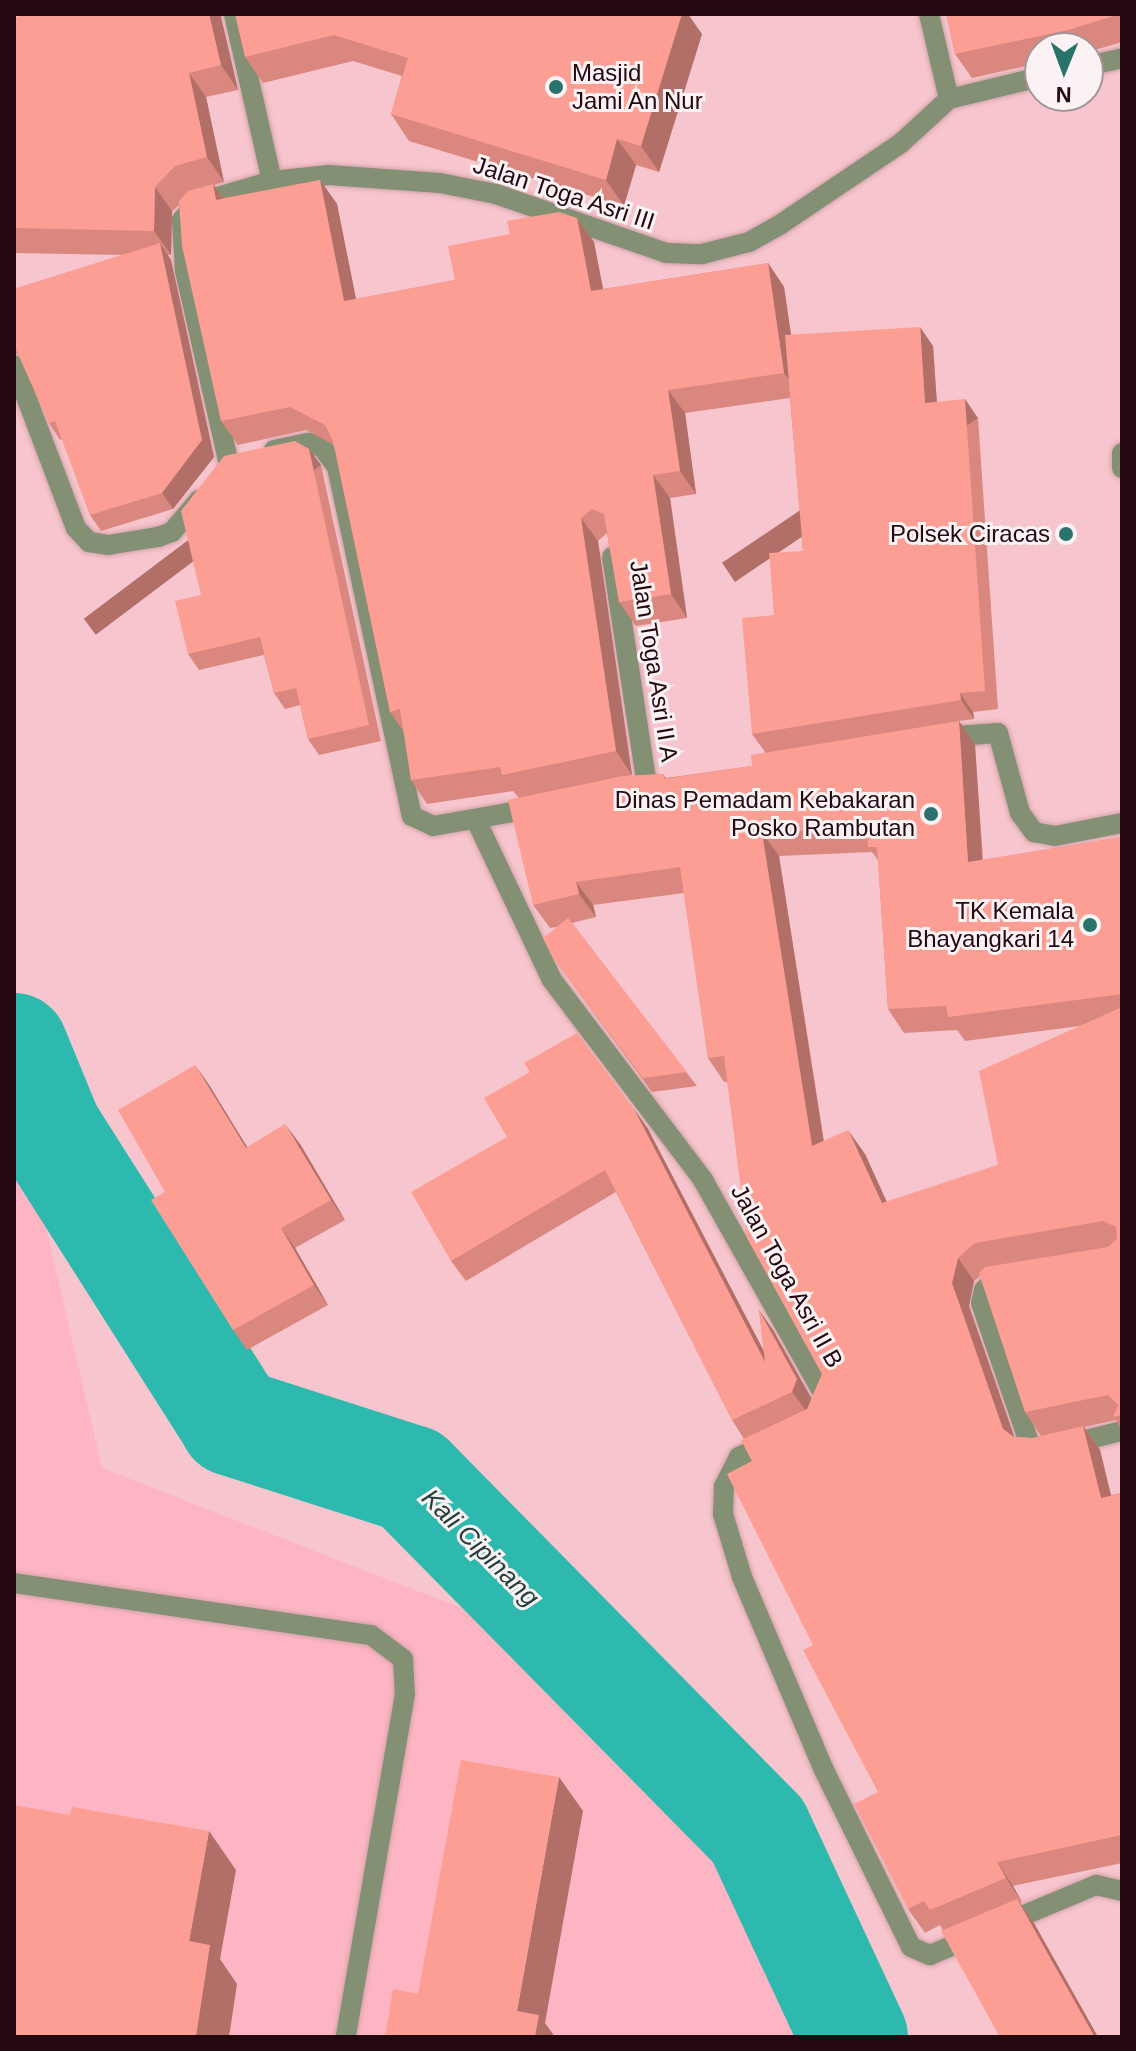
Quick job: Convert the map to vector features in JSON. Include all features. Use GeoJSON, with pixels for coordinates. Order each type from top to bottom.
{"type":"FeatureCollection","features":[{"type":"Feature","properties":{"kind":"street"},"geometry":{"type":"LineString","coordinates":[[234,14],[272,181]]}},
{"type":"Feature","properties":{"kind":"street"},"geometry":{"type":"LineString","coordinates":[[929,14],[949,99]]}},
{"type":"Feature","properties":{"kind":"street","name":"Jalan Toga Asri III"},"geometry":{"type":"LineString","coordinates":[[228,460],[194,322],[182,220],[197,203],[272,181],[329,175],[440,183],[496,194],[684,256],[749,242],[781,224],[901,143],[949,99],[1024,81]]}},
{"type":"Feature","properties":{"kind":"street"},"geometry":{"type":"LineString","coordinates":[[14,365],[76,528],[89,542],[138,542],[172,532],[228,460],[308,443],[330,455],[337,467],[412,816],[433,826],[553,804]]}},
{"type":"Feature","properties":{"kind":"street"},"geometry":{"type":"LineString","coordinates":[[1122,453],[1122,468]]}},
{"type":"Feature","properties":{"kind":"street","name":"Jalan Toga Asri II A"},"geometry":{"type":"LineString","coordinates":[[610,545],[647,785]]}},
{"type":"Feature","properties":{"kind":"street"},"geometry":{"type":"LineString","coordinates":[[925,740],[987,730],[998,733],[1020,813],[1034,832],[1055,836],[1122,823]]}},
{"type":"Feature","properties":{"kind":"street","name":"Jalan Toga Asri II B"},"geometry":{"type":"LineString","coordinates":[[476,820],[552,980],[711,1193],[826,1398],[817,1422]]}},
{"type":"Feature","properties":{"kind":"street"},"geometry":{"type":"LineString","coordinates":[[1023,1274],[995,1279],[984,1290],[981,1303],[1030,1445],[1045,1450],[1122,1431]]}},
{"type":"Feature","properties":{"kind":"street"},"geometry":{"type":"LineString","coordinates":[[791,1434],[739,1457],[731,1466],[723,1493],[729,1540],[823,1768],[911,1947],[930,1955],[1096,1885],[1122,1891]]}},
{"type":"Feature","properties":{"kind":"street"},"geometry":{"type":"LineString","coordinates":[[14,1583],[371,1635],[403,1659],[405,1694],[346,2037]]}},
{"type":"Feature","properties":{"kind":"shaded area"},"geometry":{"type":"Polygon","coordinates":[[[14,1090],[102,1468],[656,1684],[878,2037],[14,2037],[14,1090]]]}},
{"type":"Feature","properties":{"kind":"building"},"geometry":{"type":"Polygon","coordinates":[[[26,14],[209,14],[221,65],[189,73],[207,157],[175,166],[155,187],[154,231],[14,228],[14,18],[26,14]]]}},
{"type":"Feature","properties":{"kind":"building","name":"Masjid Jami An Nur"},"geometry":{"type":"Polygon","coordinates":[[[235,14],[682,14],[641,146],[617,139],[606,180],[391,114],[408,58],[334,35],[245,57],[235,14]]]}},
{"type":"Feature","properties":{"kind":"building"},"geometry":{"type":"Polygon","coordinates":[[[946,14],[1120,14],[1059,32],[1024,32],[1024,39],[955,54],[946,14]]]}},
{"type":"Feature","properties":{"kind":"building"},"geometry":{"type":"Polygon","coordinates":[[[320,180],[344,301],[455,280],[448,246],[510,234],[507,221],[559,212],[577,218],[591,291],[768,263],[784,373],[668,390],[680,471],[653,475],[671,594],[619,602],[604,514],[592,509],[581,518],[616,751],[502,775],[500,767],[411,780],[400,709],[390,712],[333,441],[325,425],[290,407],[221,421],[182,246],[179,201],[188,191],[213,184],[216,200],[320,180]]]}},
{"type":"Feature","properties":{"kind":"building"},"geometry":{"type":"Polygon","coordinates":[[[160,243],[202,440],[162,493],[90,515],[55,421],[49,423],[14,345],[14,289],[160,243]]]}},
{"type":"Feature","properties":{"kind":"building"},"geometry":{"type":"Polygon","coordinates":[[[920,327],[925,403],[965,399],[985,691],[960,693],[961,700],[752,734],[742,618],[774,615],[769,553],[803,551],[785,335],[920,327]]]}},
{"type":"Feature","properties":{"kind":"building"},"geometry":{"type":"Polygon","coordinates":[[[295,441],[309,449],[369,725],[308,739],[296,688],[274,693],[260,637],[188,654],[175,601],[201,595],[181,511],[224,456],[295,441]]]}},
{"type":"Feature","properties":{"kind":"building"},"geometry":{"type":"Polygon","coordinates":[[[959,721],[968,862],[1122,837],[1122,994],[948,1017],[946,1006],[888,1009],[877,847],[868,847],[867,827],[762,833],[812,1146],[848,1130],[882,1203],[998,1165],[979,1071],[1122,1007],[1122,1415],[1113,1417],[1118,1405],[1108,1395],[1025,1412],[979,1273],[985,1267],[1108,1247],[1117,1239],[1116,1227],[1103,1221],[975,1243],[958,1258],[952,1283],[1003,1429],[1014,1437],[1033,1438],[1083,1426],[1101,1498],[1122,1493],[1122,1835],[997,1862],[1006,1878],[930,1910],[924,1901],[908,1909],[854,1804],[878,1792],[803,1650],[813,1645],[727,1474],[752,1461],[741,1440],[807,1409],[822,1374],[747,1238],[724,1056],[708,1058],[680,867],[576,882],[579,894],[533,905],[508,800],[623,776],[663,774],[664,779],[752,766],[751,755],[959,721]]]}},
{"type":"Feature","properties":{"kind":"building"},"geometry":{"type":"Polygon","coordinates":[[[568,918],[687,1072],[643,1078],[554,959],[543,938],[568,918]]]}},
{"type":"Feature","properties":{"kind":"building"},"geometry":{"type":"Polygon","coordinates":[[[577,1033],[634,1109],[765,1362],[759,1310],[797,1379],[792,1392],[732,1420],[605,1170],[451,1261],[411,1192],[507,1137],[484,1098],[530,1072],[524,1063],[577,1033]]]}},
{"type":"Feature","properties":{"kind":"building"},"geometry":{"type":"Polygon","coordinates":[[[195,1065],[246,1148],[285,1124],[331,1200],[281,1228],[314,1285],[233,1330],[151,1200],[165,1192],[118,1110],[195,1065]]]}},
{"type":"Feature","properties":{"kind":"building"},"geometry":{"type":"Polygon","coordinates":[[[461,1760],[559,1777],[517,2011],[539,2015],[535,2037],[385,2037],[393,1989],[418,1994],[461,1760]]]}},
{"type":"Feature","properties":{"kind":"building"},"geometry":{"type":"Polygon","coordinates":[[[14,1805],[70,1815],[72,1807],[209,1831],[189,1941],[210,1945],[196,2037],[14,2036],[14,1805]]]}},
{"type":"Feature","properties":{"kind":"building"},"geometry":{"type":"Polygon","coordinates":[[[1017,1899],[1093,2034],[1088,2037],[1000,2037],[941,1931],[1017,1899]]]}},
{"type":"Feature","properties":{"kind":"waterway","name":"Kali Cipinang"},"geometry":{"type":"LineString","coordinates":[[14,1047],[48,1130],[233,1422],[411,1479],[758,1831],[854,2037]]}},
{"type":"Feature","properties":{"kind":"place","name":"Masjid Jami An Nur"},"geometry":{"type":"Point","coordinates":[556,87]}},
{"type":"Feature","properties":{"kind":"place","name":"Polsek Ciracas"},"geometry":{"type":"Point","coordinates":[1066,534]}},
{"type":"Feature","properties":{"kind":"place","name":"Dinas Pemadam Kebakaran Posko Rambutan"},"geometry":{"type":"Point","coordinates":[931,814]}},
{"type":"Feature","properties":{"kind":"place","name":"TK Kemala Bhayangkari 14"},"geometry":{"type":"Point","coordinates":[1090,925]}}]}
